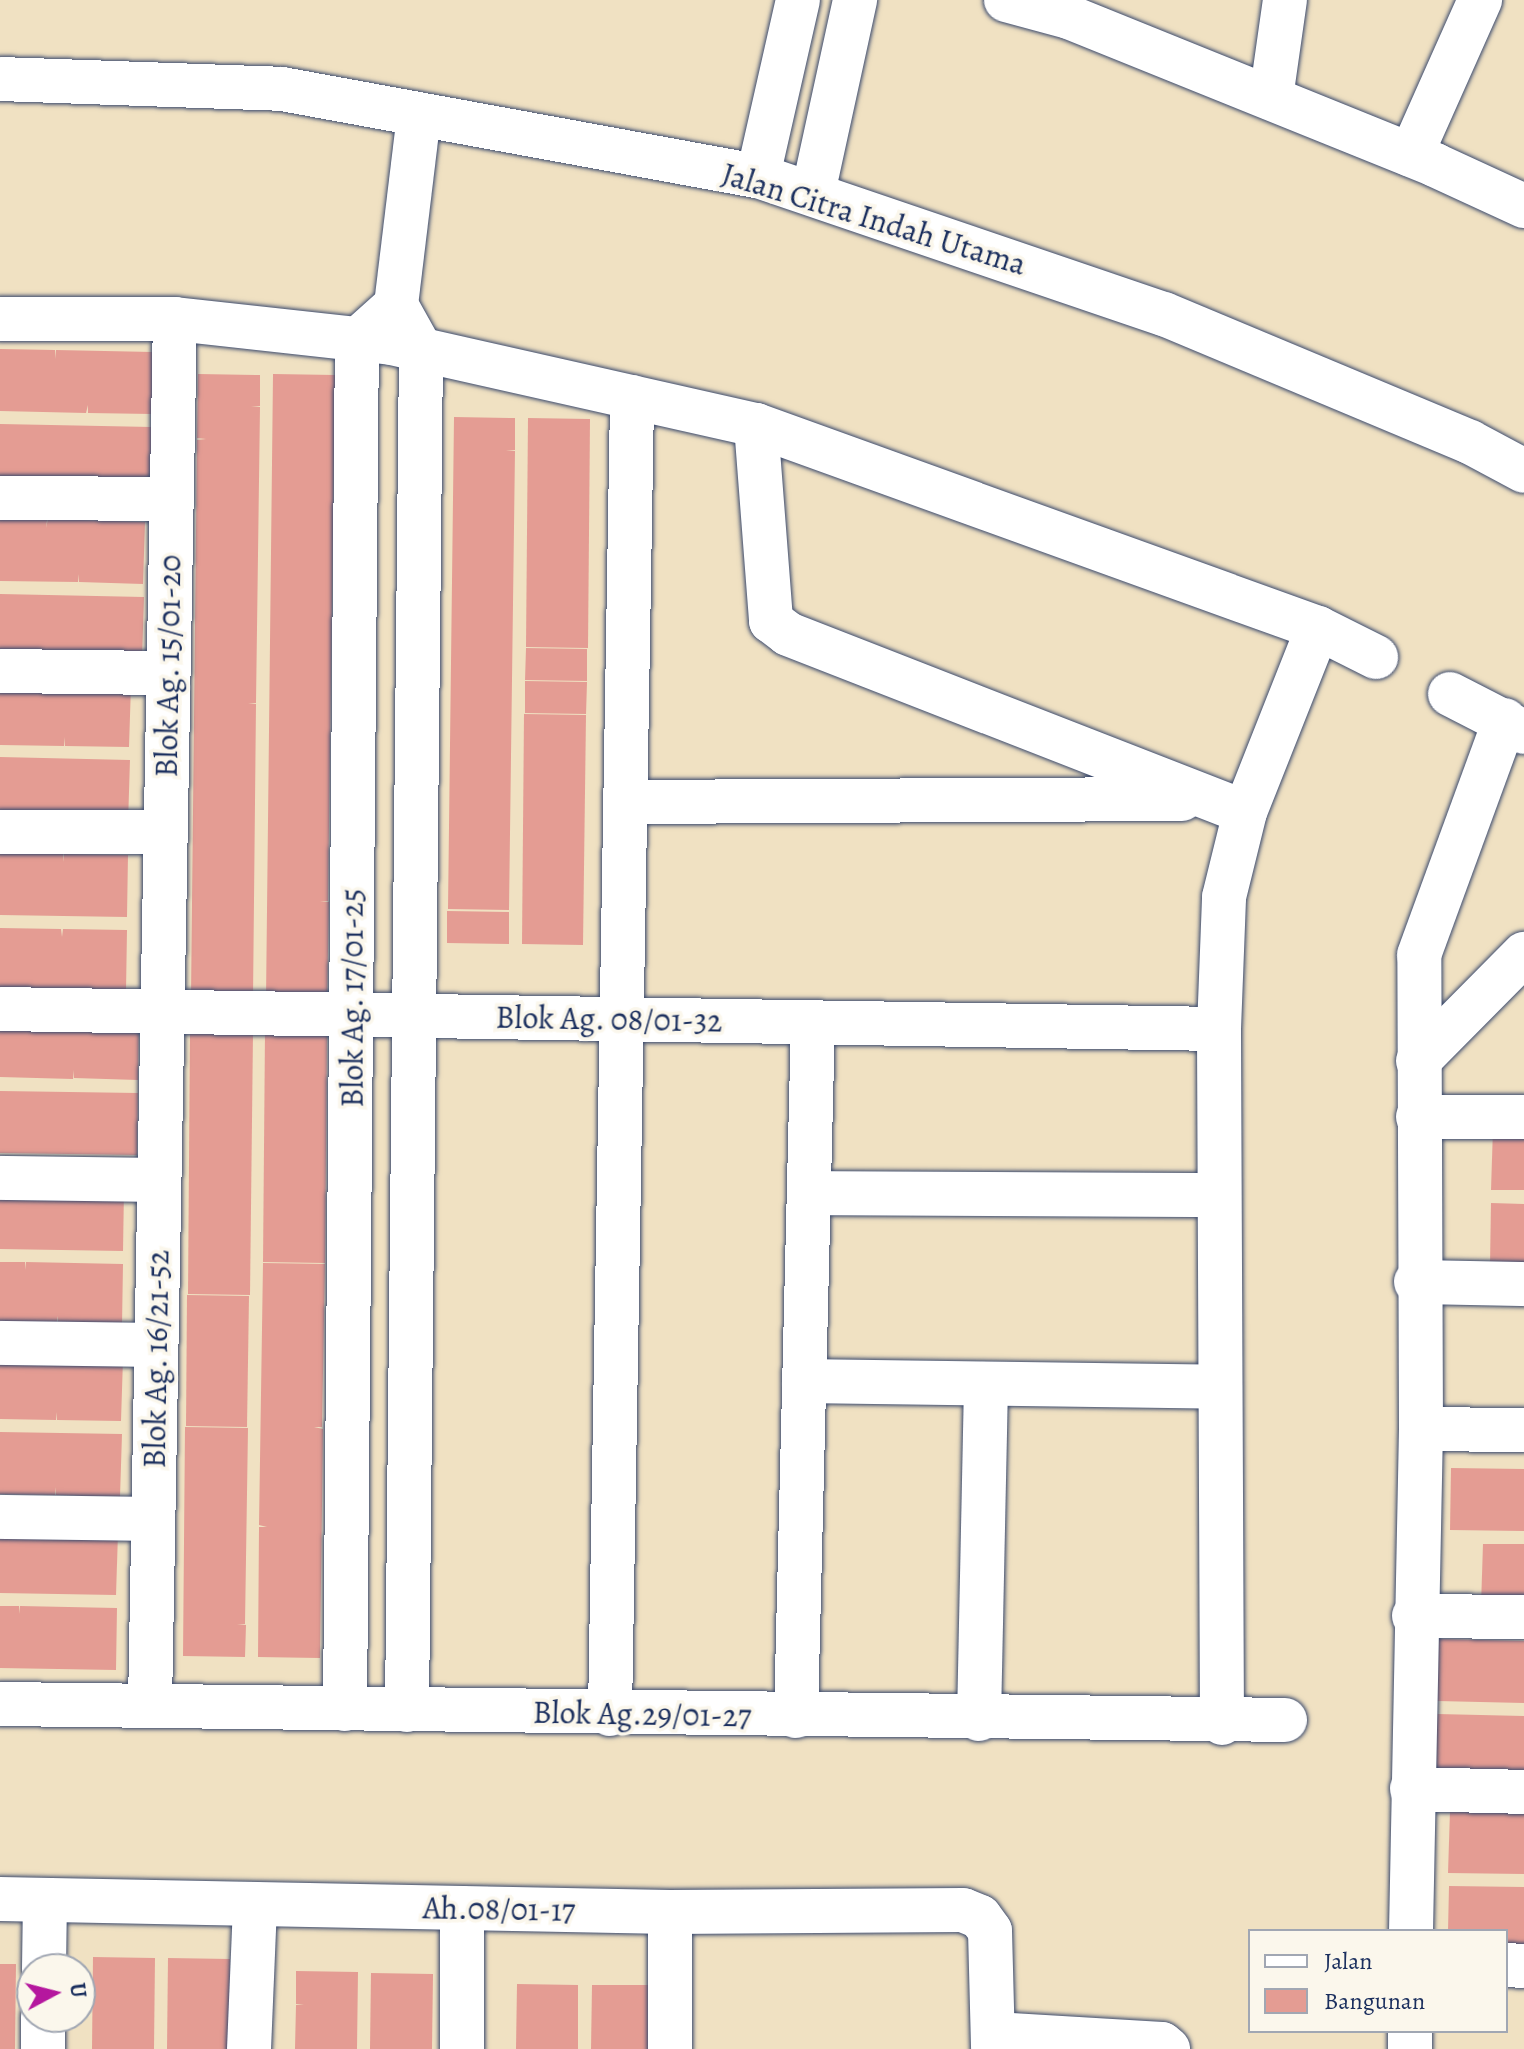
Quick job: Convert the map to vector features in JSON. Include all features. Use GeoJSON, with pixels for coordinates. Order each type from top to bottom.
{"type":"FeatureCollection","features":[{"type":"Feature","properties":{"kind":"street"},"geometry":{"type":"LineString","coordinates":[[758,176],[798,0]]}},
{"type":"Feature","properties":{"kind":"street"},"geometry":{"type":"LineString","coordinates":[[813,193],[855,0]]}},
{"type":"Feature","properties":{"kind":"street"},"geometry":{"type":"LineString","coordinates":[[1006,0],[1071,8],[1524,206]]}},
{"type":"Feature","properties":{"kind":"street"},"geometry":{"type":"LineString","coordinates":[[1271,98],[1285,0]]}},
{"type":"Feature","properties":{"kind":"street"},"geometry":{"type":"LineString","coordinates":[[1411,155],[1480,0]]}},
{"type":"Feature","properties":{"kind":"street","name":"Jalan Citra Indah Utama"},"geometry":{"type":"LineString","coordinates":[[0,79],[282,89],[758,176],[1164,314],[1470,442],[1524,471]]}},
{"type":"Feature","properties":{"kind":"street"},"geometry":{"type":"LineString","coordinates":[[357,340],[396,305],[419,114]]}},
{"type":"Feature","properties":{"kind":"street","name":"Blok Ag. 17/01-25"},"geometry":{"type":"LineString","coordinates":[[396,305],[421,350],[407,1710]]}},
{"type":"Feature","properties":{"kind":"street"},"geometry":{"type":"LineString","coordinates":[[0,319],[175,319],[357,340],[421,350],[756,425],[1318,628],[1376,657]]}},
{"type":"Feature","properties":{"kind":"street","name":"Blok Ag. 15/01-20"},"geometry":{"type":"LineString","coordinates":[[162,1012],[175,319]]}},
{"type":"Feature","properties":{"kind":"street","name":"Blok Ag. 17/01-25"},"geometry":{"type":"LineString","coordinates":[[345,1709],[357,340]]}},
{"type":"Feature","properties":{"kind":"street"},"geometry":{"type":"LineString","coordinates":[[610,1714],[632,397]]}},
{"type":"Feature","properties":{"kind":"street"},"geometry":{"type":"LineString","coordinates":[[756,425],[771,621],[788,634],[1204,799],[1245,812]]}},
{"type":"Feature","properties":{"kind":"street"},"geometry":{"type":"LineString","coordinates":[[0,498],[171,499]]}},
{"type":"Feature","properties":{"kind":"street"},"geometry":{"type":"LineString","coordinates":[[1222,1723],[1219,1029],[1224,897],[1245,812],[1318,628]]}},
{"type":"Feature","properties":{"kind":"street"},"geometry":{"type":"LineString","coordinates":[[0,671],[168,673]]}},
{"type":"Feature","properties":{"kind":"street"},"geometry":{"type":"LineString","coordinates":[[1411,1929],[1414,1616],[1421,1429],[1416,1282],[1419,955],[1514,726],[1450,694]]}},
{"type":"Feature","properties":{"kind":"street"},"geometry":{"type":"LineString","coordinates":[[625,802],[1204,799]]}},
{"type":"Feature","properties":{"kind":"street"},"geometry":{"type":"LineString","coordinates":[[0,832],[165,832]]}},
{"type":"Feature","properties":{"kind":"street"},"geometry":{"type":"LineString","coordinates":[[1418,1061],[1524,954]]}},
{"type":"Feature","properties":{"kind":"street","name":"Blok Ag. 08/01-32"},"geometry":{"type":"LineString","coordinates":[[0,1009],[1219,1029]]}},
{"type":"Feature","properties":{"kind":"street","name":"Blok Ag. 16/21-52"},"geometry":{"type":"LineString","coordinates":[[150,1706],[162,1012]]}},
{"type":"Feature","properties":{"kind":"street"},"geometry":{"type":"LineString","coordinates":[[796,1716],[813,1022]]}},
{"type":"Feature","properties":{"kind":"street"},"geometry":{"type":"LineString","coordinates":[[1418,1117],[1524,1117]]}},
{"type":"Feature","properties":{"kind":"street"},"geometry":{"type":"LineString","coordinates":[[0,1178],[159,1180]]}},
{"type":"Feature","properties":{"kind":"street"},"geometry":{"type":"LineString","coordinates":[[809,1193],[1219,1195]]}},
{"type":"Feature","properties":{"kind":"street"},"geometry":{"type":"LineString","coordinates":[[1416,1282],[1524,1284]]}},
{"type":"Feature","properties":{"kind":"street"},"geometry":{"type":"LineString","coordinates":[[0,1343],[156,1345]]}},
{"type":"Feature","properties":{"kind":"street"},"geometry":{"type":"LineString","coordinates":[[804,1381],[1220,1387]]}},
{"type":"Feature","properties":{"kind":"street"},"geometry":{"type":"LineString","coordinates":[[979,1719],[986,1384]]}},
{"type":"Feature","properties":{"kind":"street"},"geometry":{"type":"LineString","coordinates":[[1421,1429],[1524,1430]]}},
{"type":"Feature","properties":{"kind":"street"},"geometry":{"type":"LineString","coordinates":[[0,1517],[153,1519]]}},
{"type":"Feature","properties":{"kind":"street"},"geometry":{"type":"LineString","coordinates":[[1414,1616],[1524,1617]]}},
{"type":"Feature","properties":{"kind":"street","name":"Blok Ag.29/01-27"},"geometry":{"type":"LineString","coordinates":[[0,1704],[1222,1723],[1285,1720]]}},
{"type":"Feature","properties":{"kind":"street"},"geometry":{"type":"LineString","coordinates":[[1412,1789],[1524,1792]]}},
{"type":"Feature","properties":{"kind":"street","name":"Ah.08/01-17"},"geometry":{"type":"LineString","coordinates":[[0,1899],[670,1912],[963,1910],[980,1917],[990,1931],[994,2042]]}},
{"type":"Feature","properties":{"kind":"street"},"geometry":{"type":"LineString","coordinates":[[44,1953],[45,1900]]}},
{"type":"Feature","properties":{"kind":"street"},"geometry":{"type":"LineString","coordinates":[[249,2049],[255,1904]]}},
{"type":"Feature","properties":{"kind":"street"},"geometry":{"type":"LineString","coordinates":[[462,1908],[462,2049]]}},
{"type":"Feature","properties":{"kind":"street"},"geometry":{"type":"LineString","coordinates":[[670,1912],[670,2049]]}},
{"type":"Feature","properties":{"kind":"street"},"geometry":{"type":"LineString","coordinates":[[994,2042],[1162,2044],[1168,2049]]}},
{"type":"Feature","properties":{"kind":"building"},"geometry":{"type":"Polygon","coordinates":[[[0,349],[55,350],[56,359],[56,350],[153,352],[152,414],[88,413],[88,405],[86,413],[0,411],[0,349]]]}},
{"type":"Feature","properties":{"kind":"building"},"geometry":{"type":"Polygon","coordinates":[[[198,374],[260,375],[260,406],[251,406],[260,407],[256,703],[248,703],[256,704],[253,999],[191,998],[197,440],[206,439],[197,438],[198,374]]]}},
{"type":"Feature","properties":{"kind":"building"},"geometry":{"type":"Polygon","coordinates":[[[273,374],[335,375],[328,901],[320,902],[329,902],[327,1000],[266,999],[273,374]]]}},
{"type":"Feature","properties":{"kind":"building"},"geometry":{"type":"Polygon","coordinates":[[[454,417],[515,418],[515,450],[506,450],[515,451],[509,910],[448,909],[454,417]]]}},
{"type":"Feature","properties":{"kind":"building"},"geometry":{"type":"Polygon","coordinates":[[[528,418],[590,419],[588,648],[526,647],[528,418]]]}},
{"type":"Feature","properties":{"kind":"building"},"geometry":{"type":"Polygon","coordinates":[[[0,424],[152,427],[151,490],[0,487],[0,424]]]}},
{"type":"Feature","properties":{"kind":"building"},"geometry":{"type":"Polygon","coordinates":[[[0,519],[47,520],[46,528],[48,519],[145,522],[143,584],[79,582],[79,574],[78,582],[0,581],[0,519]]]}},
{"type":"Feature","properties":{"kind":"building"},"geometry":{"type":"Polygon","coordinates":[[[0,594],[144,597],[142,659],[78,658],[77,649],[77,658],[0,656],[0,594]]]}},
{"type":"Feature","properties":{"kind":"building"},"geometry":{"type":"Polygon","coordinates":[[[526,648],[587,649],[587,681],[525,680],[526,648]]]}},
{"type":"Feature","properties":{"kind":"building"},"geometry":{"type":"Polygon","coordinates":[[[525,681],[587,682],[586,714],[525,713],[525,681]]]}},
{"type":"Feature","properties":{"kind":"building"},"geometry":{"type":"Polygon","coordinates":[[[0,682],[131,685],[129,747],[65,746],[64,737],[64,746],[0,745],[0,682]]]}},
{"type":"Feature","properties":{"kind":"building"},"geometry":{"type":"Polygon","coordinates":[[[524,714],[586,715],[583,945],[522,944],[524,714]]]}},
{"type":"Feature","properties":{"kind":"building"},"geometry":{"type":"Polygon","coordinates":[[[0,757],[130,760],[128,823],[0,820],[0,757]]]}},
{"type":"Feature","properties":{"kind":"building"},"geometry":{"type":"Polygon","coordinates":[[[0,853],[63,854],[64,862],[64,854],[128,855],[127,917],[0,915],[0,853]]]}},
{"type":"Feature","properties":{"kind":"building"},"geometry":{"type":"Polygon","coordinates":[[[447,911],[509,912],[509,944],[447,943],[447,911]]]}},
{"type":"Feature","properties":{"kind":"building"},"geometry":{"type":"Polygon","coordinates":[[[0,928],[61,929],[62,937],[63,929],[127,930],[126,992],[0,990],[0,928]]]}},
{"type":"Feature","properties":{"kind":"building"},"geometry":{"type":"Polygon","coordinates":[[[0,1015],[139,1018],[138,1080],[74,1078],[74,1070],[73,1079],[0,1077],[0,1015]]]}},
{"type":"Feature","properties":{"kind":"building"},"geometry":{"type":"Polygon","coordinates":[[[190,1032],[253,1033],[250,1295],[188,1294],[190,1032]]]}},
{"type":"Feature","properties":{"kind":"building"},"geometry":{"type":"Polygon","coordinates":[[[265,1032],[327,1033],[325,1263],[263,1262],[265,1032]]]}},
{"type":"Feature","properties":{"kind":"building"},"geometry":{"type":"Polygon","coordinates":[[[0,1091],[138,1093],[137,1155],[0,1153],[0,1091]]]}},
{"type":"Feature","properties":{"kind":"building"},"geometry":{"type":"Polygon","coordinates":[[[1493,1128],[1524,1128],[1524,1190],[1491,1190],[1493,1128]]]}},
{"type":"Feature","properties":{"kind":"building"},"geometry":{"type":"Polygon","coordinates":[[[0,1186],[124,1189],[123,1251],[0,1249],[0,1186]]]}},
{"type":"Feature","properties":{"kind":"building"},"geometry":{"type":"Polygon","coordinates":[[[1491,1203],[1524,1204],[1524,1266],[1490,1265],[1491,1203]]]}},
{"type":"Feature","properties":{"kind":"building"},"geometry":{"type":"Polygon","coordinates":[[[0,1262],[25,1262],[26,1270],[26,1262],[123,1264],[122,1326],[58,1325],[58,1316],[56,1325],[0,1324],[0,1262]]]}},
{"type":"Feature","properties":{"kind":"building"},"geometry":{"type":"Polygon","coordinates":[[[263,1263],[325,1264],[322,1427],[314,1427],[323,1429],[320,1658],[258,1657],[259,1527],[267,1527],[259,1525],[263,1263]]]}},
{"type":"Feature","properties":{"kind":"building"},"geometry":{"type":"Polygon","coordinates":[[[187,1295],[249,1296],[247,1427],[186,1426],[187,1295]]]}},
{"type":"Feature","properties":{"kind":"building"},"geometry":{"type":"Polygon","coordinates":[[[0,1356],[123,1359],[121,1421],[57,1420],[56,1412],[56,1420],[0,1419],[0,1356]]]}},
{"type":"Feature","properties":{"kind":"building"},"geometry":{"type":"Polygon","coordinates":[[[185,1427],[248,1428],[245,1624],[237,1624],[246,1625],[245,1657],[183,1656],[185,1427]]]}},
{"type":"Feature","properties":{"kind":"building"},"geometry":{"type":"Polygon","coordinates":[[[0,1432],[122,1434],[120,1497],[56,1495],[56,1487],[55,1495],[0,1494],[0,1432]]]}},
{"type":"Feature","properties":{"kind":"building"},"geometry":{"type":"Polygon","coordinates":[[[1451,1468],[1524,1469],[1524,1531],[1450,1530],[1451,1468]]]}},
{"type":"Feature","properties":{"kind":"building"},"geometry":{"type":"Polygon","coordinates":[[[0,1530],[118,1533],[116,1595],[0,1593],[0,1530]]]}},
{"type":"Feature","properties":{"kind":"building"},"geometry":{"type":"Polygon","coordinates":[[[1483,1544],[1524,1544],[1524,1607],[1481,1606],[1483,1544]]]}},
{"type":"Feature","properties":{"kind":"building"},"geometry":{"type":"Polygon","coordinates":[[[0,1606],[19,1606],[20,1614],[20,1606],[117,1608],[116,1670],[0,1668],[0,1606]]]}},
{"type":"Feature","properties":{"kind":"building"},"geometry":{"type":"Polygon","coordinates":[[[1438,1639],[1524,1641],[1524,1703],[1437,1701],[1438,1639]]]}},
{"type":"Feature","properties":{"kind":"building"},"geometry":{"type":"Polygon","coordinates":[[[1437,1714],[1524,1716],[1524,1778],[1436,1777],[1437,1714]]]}},
{"type":"Feature","properties":{"kind":"building"},"geometry":{"type":"Polygon","coordinates":[[[1450,1811],[1524,1812],[1524,1874],[1448,1873],[1450,1811]]]}},
{"type":"Feature","properties":{"kind":"building"},"geometry":{"type":"Polygon","coordinates":[[[1449,1886],[1524,1887],[1524,1950],[1508,1950],[1508,1929],[1448,1929],[1449,1886]]]}},
{"type":"Feature","properties":{"kind":"building"},"geometry":{"type":"Polygon","coordinates":[[[96,1957],[155,1958],[154,2049],[92,2049],[92,2033],[96,2033],[96,1957]]]}},
{"type":"Feature","properties":{"kind":"building"},"geometry":{"type":"Polygon","coordinates":[[[168,1958],[230,1959],[229,2049],[167,2049],[168,1958]]]}},
{"type":"Feature","properties":{"kind":"building"},"geometry":{"type":"Polygon","coordinates":[[[0,1964],[16,1964],[15,2049],[0,2049],[0,1964]]]}},
{"type":"Feature","properties":{"kind":"building"},"geometry":{"type":"Polygon","coordinates":[[[296,1971],[358,1972],[357,2049],[295,2049],[296,2005],[304,2004],[296,2004],[296,1971]]]}},
{"type":"Feature","properties":{"kind":"building"},"geometry":{"type":"Polygon","coordinates":[[[371,1973],[433,1974],[432,2049],[370,2049],[371,1973]]]}},
{"type":"Feature","properties":{"kind":"building"},"geometry":{"type":"Polygon","coordinates":[[[517,1984],[578,1985],[578,2049],[516,2049],[517,1984]]]}},
{"type":"Feature","properties":{"kind":"building"},"geometry":{"type":"Polygon","coordinates":[[[592,1985],[653,1985],[653,2049],[591,2049],[592,1985]]]}}]}
